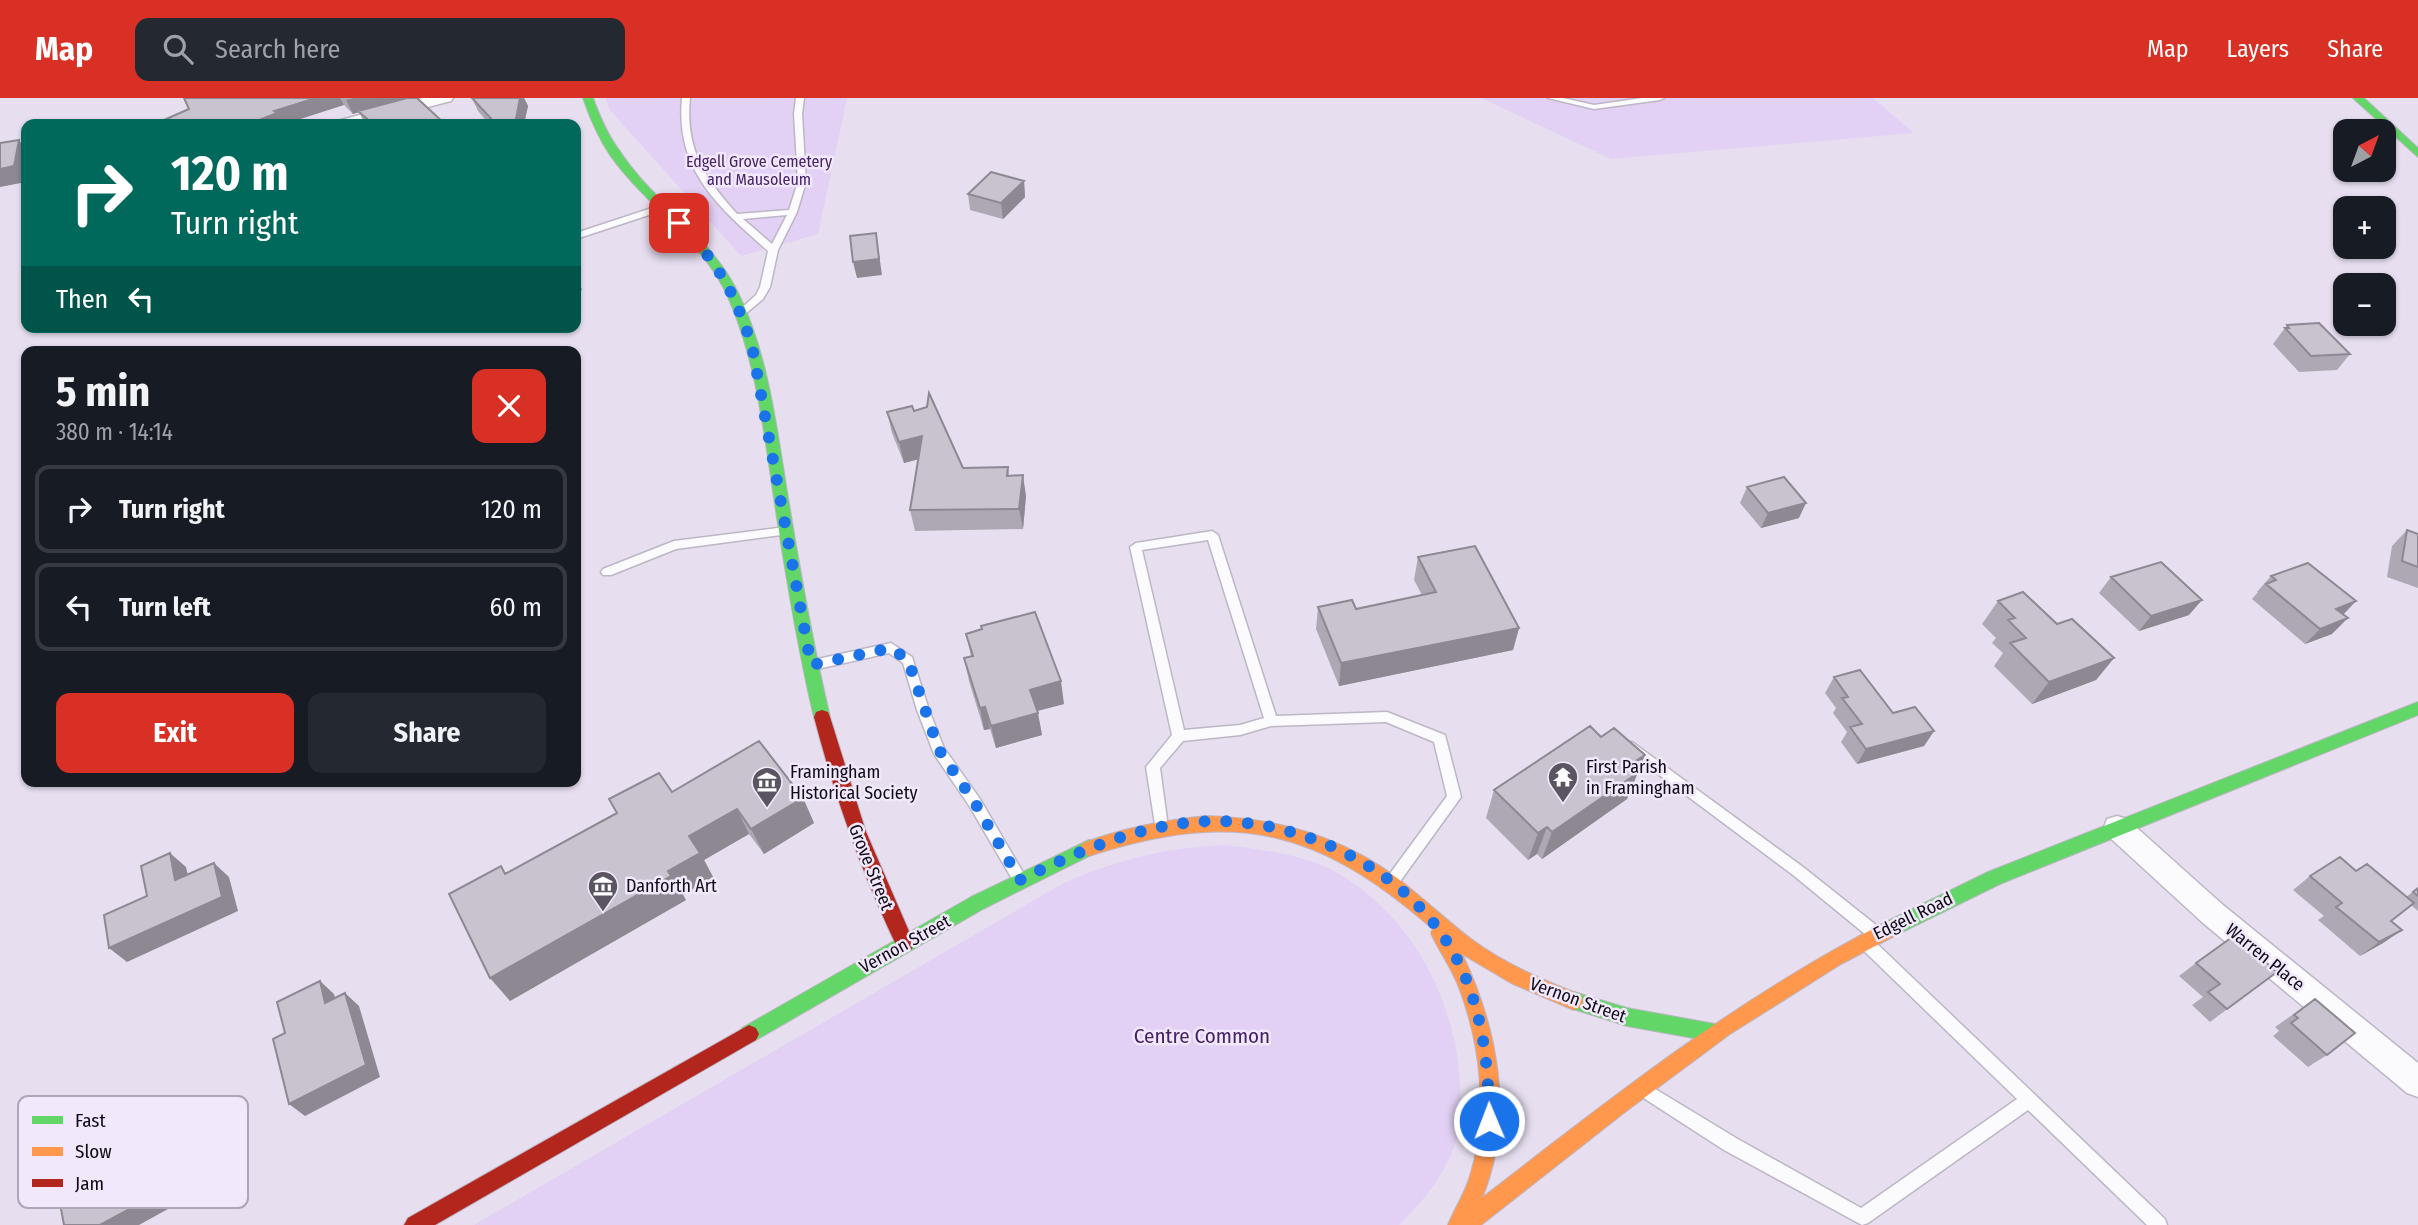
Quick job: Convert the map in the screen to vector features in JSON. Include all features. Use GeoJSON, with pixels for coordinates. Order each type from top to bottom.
{"type":"FeatureCollection","features":[{"type":"Feature","properties":{"kind":"main road","name":"Grove Street"},"geometry":{"type":"LineString","coordinates":[[588,98],[589,110],[601,136],[721,272],[741,313],[761,383],[811,665],[839,776],[855,828],[882,898],[905,943]]}},
{"type":"Feature","properties":{"kind":"main road"},"geometry":{"type":"LineString","coordinates":[[2358,98],[2418,153]]}},
{"type":"Feature","properties":{"kind":"main road","name":"Edgell Road"},"geometry":{"type":"LineString","coordinates":[[1461,1225],[1715,1033],[1817,967],[1870,937],[1994,878],[2418,708]]}},
{"type":"Feature","properties":{"kind":"main road","name":"Vernon Street"},"geometry":{"type":"LineString","coordinates":[[415,1225],[905,943],[1020,880],[1091,848],[1161,827],[1229,822],[1296,834],[1329,846],[1391,883],[1487,960],[1561,998],[1643,1023],[1715,1033]]}},
{"type":"Feature","properties":{"kind":"main road","name":"Vernon Street"},"geometry":{"type":"LineString","coordinates":[[1420,908],[1447,942],[1464,975],[1477,1012],[1485,1049],[1489,1121],[1484,1160],[1461,1225]]}},
{"type":"Feature","properties":{"kind":"street"},"geometry":{"type":"LineString","coordinates":[[363,119],[445,98]]}},
{"type":"Feature","properties":{"kind":"street","name":"Warren Place"},"geometry":{"type":"LineString","coordinates":[[2117,827],[2213,914],[2418,1082]]}},
{"type":"Feature","properties":{"kind":"lane"},"geometry":{"type":"LineString","coordinates":[[686,98],[684,129],[694,166],[735,217],[773,250]]}},
{"type":"Feature","properties":{"kind":"lane"},"geometry":{"type":"LineString","coordinates":[[741,313],[760,297],[773,250],[793,212],[802,182],[798,114],[800,98]]}},
{"type":"Feature","properties":{"kind":"lane"},"geometry":{"type":"LineString","coordinates":[[1552,98],[1594,107],[1660,98]]}},
{"type":"Feature","properties":{"kind":"lane"},"geometry":{"type":"LineString","coordinates":[[1588,98],[1594,107]]}},
{"type":"Feature","properties":{"kind":"lane"},"geometry":{"type":"LineString","coordinates":[[581,234],[664,208]]}},
{"type":"Feature","properties":{"kind":"lane"},"geometry":{"type":"LineString","coordinates":[[735,217],[793,212]]}},
{"type":"Feature","properties":{"kind":"lane"},"geometry":{"type":"LineString","coordinates":[[607,572],[674,545],[786,531]]}},
{"type":"Feature","properties":{"kind":"lane"},"geometry":{"type":"LineString","coordinates":[[1179,736],[1136,547],[1212,535],[1271,721]]}},
{"type":"Feature","properties":{"kind":"lane"},"geometry":{"type":"LineString","coordinates":[[811,665],[891,648],[908,660],[939,750],[975,803],[1020,880]]}},
{"type":"Feature","properties":{"kind":"lane"},"geometry":{"type":"LineString","coordinates":[[1161,827],[1153,766],[1179,736],[1240,730],[1271,721],[1387,717],[1440,739],[1454,797],[1391,883]]}},
{"type":"Feature","properties":{"kind":"lane"},"geometry":{"type":"LineString","coordinates":[[1619,738],[1798,871],[1870,937],[2159,1225]]}},
{"type":"Feature","properties":{"kind":"lane"},"geometry":{"type":"LineString","coordinates":[[1641,1088],[1730,1144],[1863,1217],[2030,1098]]}},
{"type":"Feature","properties":{"kind":"green space","name":"Edgell Grove Cemetery and Mausoleum"},"geometry":{"type":"Polygon","coordinates":[[[605,98],[847,98],[818,234],[741,256],[610,110],[605,98]]]}},
{"type":"Feature","properties":{"kind":"green space"},"geometry":{"type":"Polygon","coordinates":[[[1481,98],[1873,98],[1914,133],[1611,159],[1481,98]]]}},
{"type":"Feature","properties":{"kind":"green space","name":"Centre Common"},"geometry":{"type":"Polygon","coordinates":[[[1222,845],[1309,861],[1336,872],[1363,890],[1388,912],[1409,937],[1440,994],[1451,1025],[1457,1057],[1461,1122],[1446,1165],[1420,1203],[1399,1225],[474,1225],[1062,884],[1101,868],[1140,857],[1180,849],[1222,845]]]}},
{"type":"Feature","properties":{"kind":"building"},"geometry":{"type":"Polygon","coordinates":[[[184,98],[316,98],[274,111],[277,113],[262,119],[166,119],[189,109],[184,98]]]}},
{"type":"Feature","properties":{"kind":"building"},"geometry":{"type":"Polygon","coordinates":[[[407,98],[417,98],[440,119],[367,119],[358,111],[407,98]]]}},
{"type":"Feature","properties":{"kind":"building"},"geometry":{"type":"Polygon","coordinates":[[[472,98],[520,98],[516,119],[491,119],[472,98]]]}},
{"type":"Feature","properties":{"kind":"building"},"geometry":{"type":"Polygon","coordinates":[[[19,140],[14,166],[0,169],[0,143],[19,140]]]}},
{"type":"Feature","properties":{"kind":"building"},"geometry":{"type":"Polygon","coordinates":[[[991,172],[1024,181],[1001,203],[968,194],[991,172]]]}},
{"type":"Feature","properties":{"kind":"building"},"geometry":{"type":"Polygon","coordinates":[[[876,233],[879,259],[853,262],[850,236],[876,233]]]}},
{"type":"Feature","properties":{"kind":"building"},"geometry":{"type":"Polygon","coordinates":[[[2319,323],[2350,354],[2311,356],[2285,328],[2289,328],[2287,325],[2319,323]]]}},
{"type":"Feature","properties":{"kind":"building"},"geometry":{"type":"Polygon","coordinates":[[[929,393],[963,468],[1008,467],[1007,476],[1023,475],[1019,509],[910,510],[922,436],[899,442],[887,412],[912,406],[914,411],[927,407],[929,393]]]}},
{"type":"Feature","properties":{"kind":"building"},"geometry":{"type":"Polygon","coordinates":[[[1784,477],[1806,503],[1768,513],[1747,487],[1784,477]]]}},
{"type":"Feature","properties":{"kind":"building"},"geometry":{"type":"Polygon","coordinates":[[[2407,530],[2418,534],[2418,567],[2402,561],[2407,530]]]}},
{"type":"Feature","properties":{"kind":"building"},"geometry":{"type":"Polygon","coordinates":[[[1475,546],[1519,628],[1341,663],[1318,607],[1352,600],[1356,609],[1436,592],[1418,557],[1475,546]]]}},
{"type":"Feature","properties":{"kind":"building"},"geometry":{"type":"Polygon","coordinates":[[[2161,562],[2202,600],[2151,616],[2111,577],[2161,562]]]}},
{"type":"Feature","properties":{"kind":"building"},"geometry":{"type":"Polygon","coordinates":[[[2308,563],[2356,601],[2336,609],[2348,618],[2320,629],[2266,584],[2276,580],[2271,576],[2308,563]]]}},
{"type":"Feature","properties":{"kind":"building"},"geometry":{"type":"Polygon","coordinates":[[[2023,592],[2057,624],[2072,619],[2114,658],[2049,682],[2010,643],[2026,638],[2008,620],[2015,618],[1998,601],[2023,592]]]}},
{"type":"Feature","properties":{"kind":"building"},"geometry":{"type":"Polygon","coordinates":[[[1035,612],[1061,681],[1030,690],[1038,713],[991,726],[985,707],[980,708],[964,658],[973,656],[966,634],[982,629],[981,626],[1035,612]]]}},
{"type":"Feature","properties":{"kind":"building"},"geometry":{"type":"Polygon","coordinates":[[[1860,670],[1893,713],[1915,707],[1934,731],[1866,749],[1850,727],[1862,724],[1842,698],[1848,697],[1834,677],[1860,670]]]}},
{"type":"Feature","properties":{"kind":"building"},"geometry":{"type":"Polygon","coordinates":[[[1590,726],[1601,737],[1614,728],[1645,755],[1631,764],[1639,772],[1552,832],[1547,827],[1538,833],[1494,790],[1590,726]]]}},
{"type":"Feature","properties":{"kind":"building"},"geometry":{"type":"Polygon","coordinates":[[[759,741],[803,798],[751,829],[737,809],[689,836],[700,853],[668,871],[671,876],[490,978],[449,894],[501,866],[505,874],[617,813],[609,799],[659,773],[672,792],[759,741]]]}},
{"type":"Feature","properties":{"kind":"building"},"geometry":{"type":"Polygon","coordinates":[[[170,853],[175,880],[214,863],[222,897],[109,948],[104,915],[147,896],[141,866],[170,853]]]}},
{"type":"Feature","properties":{"kind":"building"},"geometry":{"type":"Polygon","coordinates":[[[2340,857],[2356,871],[2367,864],[2414,903],[2391,921],[2402,930],[2379,942],[2336,907],[2342,903],[2310,876],[2340,857]]]}},
{"type":"Feature","properties":{"kind":"building"},"geometry":{"type":"Polygon","coordinates":[[[2235,935],[2277,972],[2227,1009],[2208,992],[2220,984],[2196,963],[2235,935]]]}},
{"type":"Feature","properties":{"kind":"building"},"geometry":{"type":"Polygon","coordinates":[[[320,981],[325,1003],[345,993],[366,1065],[289,1104],[273,1039],[285,1033],[277,1002],[320,981]]]}},
{"type":"Feature","properties":{"kind":"building"},"geometry":{"type":"Polygon","coordinates":[[[2315,999],[2355,1033],[2327,1055],[2291,1023],[2298,1018],[2294,1015],[2315,999]]]}},
{"type":"Feature","properties":{"kind":"building"},"geometry":{"type":"Polygon","coordinates":[[[61,1208],[132,1208],[100,1225],[64,1225],[61,1208]]]}},
{"type":"Feature","properties":{"kind":"traffic: fast"},"geometry":{"type":"LineString","coordinates":[[588,98],[599,128],[615,154],[719,269],[744,321],[759,372],[800,611],[822,717]]}},
{"type":"Feature","properties":{"kind":"traffic: fast"},"geometry":{"type":"LineString","coordinates":[[2358,98],[2418,154]]}},
{"type":"Feature","properties":{"kind":"traffic: fast"},"geometry":{"type":"LineString","coordinates":[[1892,928],[1994,878],[2418,708]]}},
{"type":"Feature","properties":{"kind":"traffic: fast"},"geometry":{"type":"LineString","coordinates":[[749,1034],[977,903],[1089,848]]}},
{"type":"Feature","properties":{"kind":"traffic: fast"},"geometry":{"type":"LineString","coordinates":[[1574,1001],[1627,1017],[1715,1033]]}},
{"type":"Feature","properties":{"kind":"traffic: slow"},"geometry":{"type":"LineString","coordinates":[[1089,848],[1129,835],[1168,827],[1207,824],[1246,825],[1320,843],[1357,861],[1392,884],[1478,954],[1518,977],[1574,1001]]}},
{"type":"Feature","properties":{"kind":"traffic: slow"},"geometry":{"type":"LineString","coordinates":[[1464,1225],[1670,1065],[1724,1027],[1778,991],[1892,928]]}},
{"type":"Feature","properties":{"kind":"traffic: slow"},"geometry":{"type":"LineString","coordinates":[[1440,933],[1468,985],[1477,1013],[1484,1042],[1490,1101],[1482,1169],[1459,1225]]}},
{"type":"Feature","properties":{"kind":"traffic: jam"},"geometry":{"type":"LineString","coordinates":[[822,717],[857,832],[905,943]]}},
{"type":"Feature","properties":{"kind":"traffic: jam"},"geometry":{"type":"LineString","coordinates":[[415,1225],[749,1034]]}},
{"type":"Feature","properties":{"kind":"place","name":"First Parish in Framingham"},"geometry":{"type":"Point","coordinates":[1563,804]}},
{"type":"Feature","properties":{"kind":"place","name":"Framingham Historical Society"},"geometry":{"type":"Point","coordinates":[767,809]}},
{"type":"Feature","properties":{"kind":"place","name":"Danforth Art"},"geometry":{"type":"Point","coordinates":[603,913]}},
{"type":"Feature","properties":{"kind":"route"},"geometry":{"type":"LineString","coordinates":[[679,223],[721,272],[741,313],[752,346],[761,383],[811,665],[891,648],[908,660],[923,710],[939,750],[975,803],[1020,880],[1054,863],[1126,835],[1196,822],[1229,822],[1296,834],[1329,846],[1375,872],[1420,908],[1447,942],[1464,975],[1477,1012],[1485,1049],[1489,1121]]}}]}
